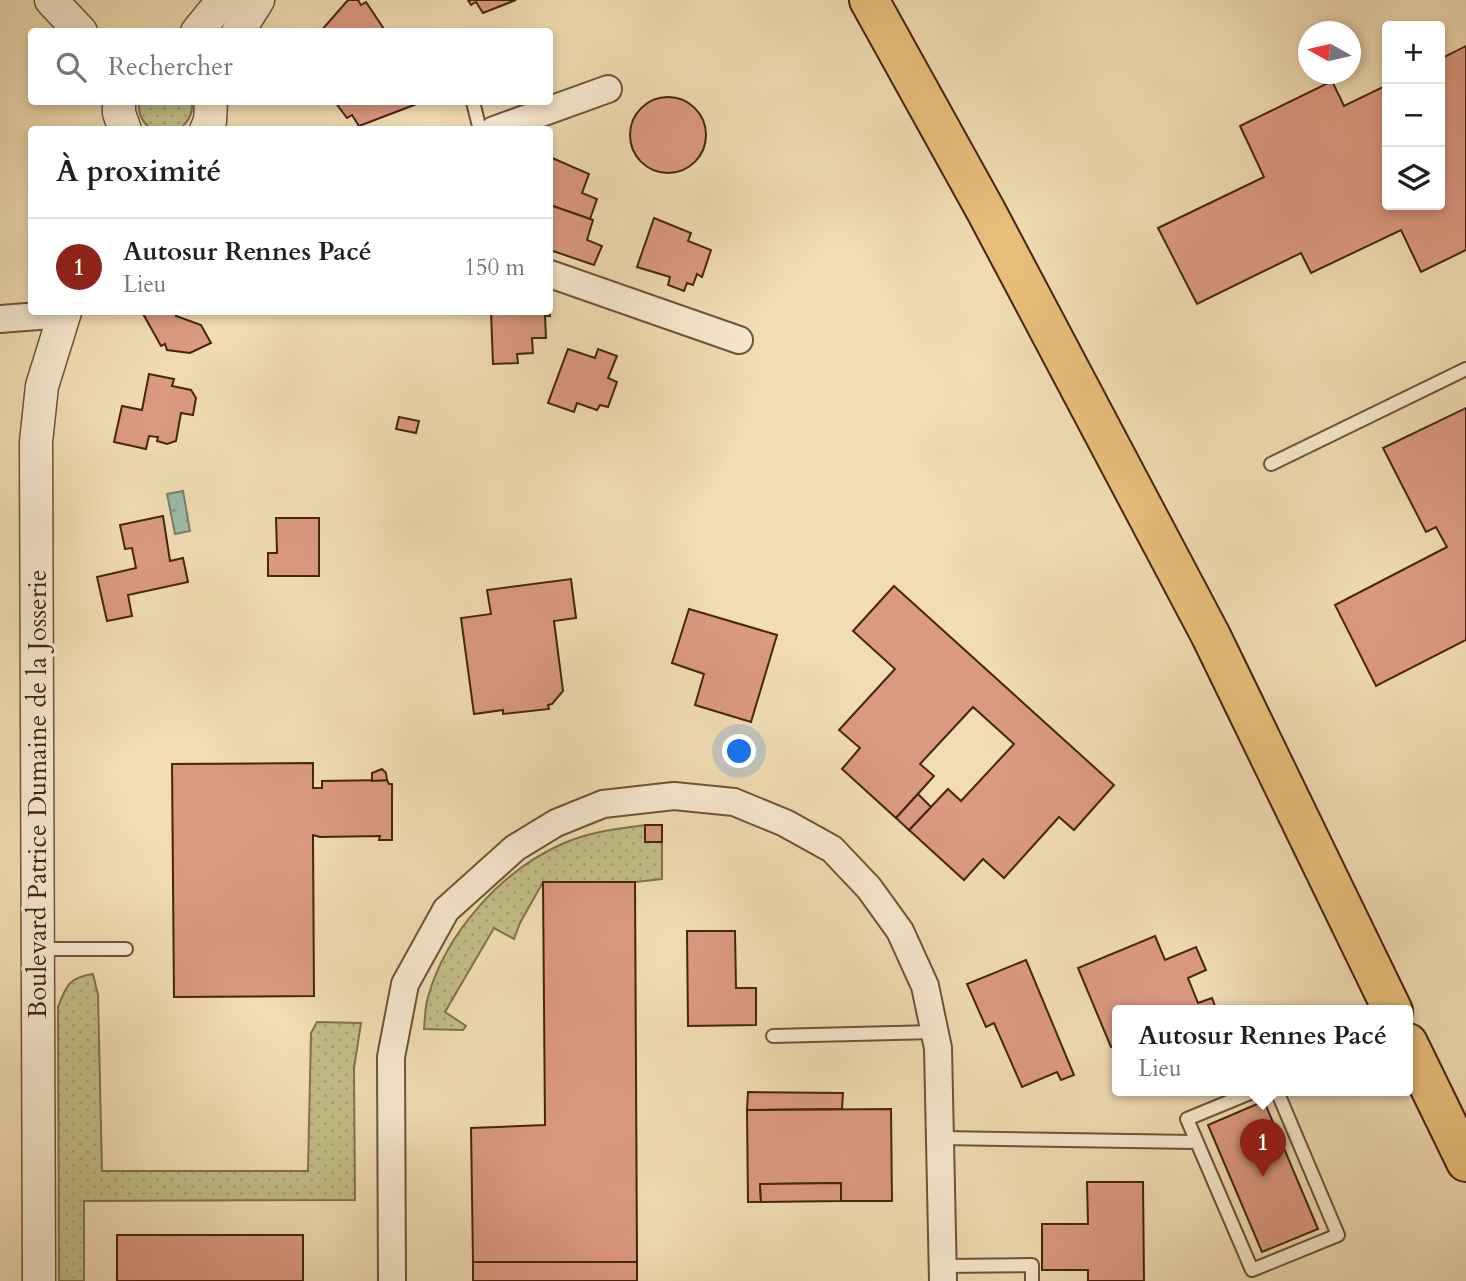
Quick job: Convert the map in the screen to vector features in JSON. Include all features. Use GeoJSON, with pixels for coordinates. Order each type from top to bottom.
{"type":"FeatureCollection","features":[{"type":"Feature","properties":{"kind":"main road"},"geometry":{"type":"LineString","coordinates":[[869,0],[986,211],[1211,636],[1390,1005]]}},
{"type":"Feature","properties":{"kind":"main road"},"geometry":{"type":"LineString","coordinates":[[1413,1053],[1466,1162]]}},
{"type":"Feature","properties":{"kind":"street"},"geometry":{"type":"LineString","coordinates":[[44,0],[53,28]]}},
{"type":"Feature","properties":{"kind":"street"},"geometry":{"type":"LineString","coordinates":[[51,0],[76,28]]}},
{"type":"Feature","properties":{"kind":"street"},"geometry":{"type":"LineString","coordinates":[[200,28],[223,0]]}},
{"type":"Feature","properties":{"kind":"street"},"geometry":{"type":"LineString","coordinates":[[240,28],[258,0]]}},
{"type":"Feature","properties":{"kind":"street"},"geometry":{"type":"LineString","coordinates":[[504,126],[608,89]]}},
{"type":"Feature","properties":{"kind":"street"},"geometry":{"type":"LineString","coordinates":[[208,126],[211,105]]}},
{"type":"Feature","properties":{"kind":"street"},"geometry":{"type":"LineString","coordinates":[[553,275],[739,340]]}},
{"type":"Feature","properties":{"kind":"street"},"geometry":{"type":"LineString","coordinates":[[0,319],[43,315]]}},
{"type":"Feature","properties":{"kind":"street","name":"Boulevard Patrice Dumaine de la Josserie"},"geometry":{"type":"LineString","coordinates":[[39,1281],[36,442],[42,386],[63,315]]}},
{"type":"Feature","properties":{"kind":"street"},"geometry":{"type":"LineString","coordinates":[[392,1281],[391,1057],[405,984],[446,910],[515,848],[556,823],[603,804],[674,796],[734,802],[785,824],[832,849],[869,888],[900,931],[925,986],[938,1048],[943,1274]]}},
{"type":"Feature","properties":{"kind":"lane"},"geometry":{"type":"LineString","coordinates":[[474,105],[479,126]]}},
{"type":"Feature","properties":{"kind":"lane"},"geometry":{"type":"LineString","coordinates":[[1271,464],[1466,369]]}},
{"type":"Feature","properties":{"kind":"lane"},"geometry":{"type":"LineString","coordinates":[[38,949],[126,948]]}},
{"type":"Feature","properties":{"kind":"lane"},"geometry":{"type":"LineString","coordinates":[[773,1036],[935,1032]]}},
{"type":"Feature","properties":{"kind":"lane"},"geometry":{"type":"LineString","coordinates":[[1243,1096],[1187,1119],[1252,1270],[1338,1235],[1280,1096]]}},
{"type":"Feature","properties":{"kind":"lane"},"geometry":{"type":"LineString","coordinates":[[940,1138],[1195,1142]]}},
{"type":"Feature","properties":{"kind":"lane"},"geometry":{"type":"LineString","coordinates":[[943,1274],[1032,1265],[1032,1281]]}},
{"type":"Feature","properties":{"kind":"shaded area"},"geometry":{"type":"Polygon","coordinates":[[[139,105],[192,105],[188,121],[182,126],[148,126],[141,118],[139,105]]]}},
{"type":"Feature","properties":{"kind":"shaded area"},"geometry":{"type":"Polygon","coordinates":[[[645,825],[645,842],[662,842],[662,879],[635,882],[543,882],[514,939],[494,928],[445,1012],[466,1026],[463,1030],[424,1029],[428,997],[436,973],[462,928],[498,887],[518,870],[562,844],[592,834],[645,825]]]}},
{"type":"Feature","properties":{"kind":"shaded area"},"geometry":{"type":"Polygon","coordinates":[[[93,974],[98,995],[102,1171],[308,1171],[311,1033],[317,1022],[361,1023],[354,1068],[355,1200],[84,1201],[84,1281],[59,1281],[58,1007],[63,993],[73,980],[93,974]]]}},
{"type":"Feature","properties":{"kind":"water"},"geometry":{"type":"Polygon","coordinates":[[[183,491],[190,531],[175,534],[167,494],[183,491]]]}},
{"type":"Feature","properties":{"kind":"building"},"geometry":{"type":"Polygon","coordinates":[[[348,0],[358,0],[361,5],[366,2],[383,28],[324,28],[348,0]]]}},
{"type":"Feature","properties":{"kind":"building"},"geometry":{"type":"Polygon","coordinates":[[[468,0],[516,0],[483,13],[476,2],[471,5],[468,0]]]}},
{"type":"Feature","properties":{"kind":"building"},"geometry":{"type":"Polygon","coordinates":[[[1466,46],[1466,250],[1421,272],[1401,230],[1311,273],[1301,253],[1197,304],[1158,228],[1264,177],[1240,126],[1326,84],[1333,84],[1344,106],[1382,87],[1382,210],[1445,210],[1445,56],[1466,46]]]}},
{"type":"Feature","properties":{"kind":"building"},"geometry":{"type":"Polygon","coordinates":[[[668,97],[683,100],[695,108],[703,120],[706,135],[703,150],[695,162],[683,170],[668,173],[653,170],[641,162],[633,150],[630,135],[633,120],[641,108],[653,100],[668,97]]]}},
{"type":"Feature","properties":{"kind":"building"},"geometry":{"type":"Polygon","coordinates":[[[337,105],[414,105],[359,126],[352,115],[347,118],[337,105]]]}},
{"type":"Feature","properties":{"kind":"building"},"geometry":{"type":"Polygon","coordinates":[[[553,158],[589,174],[582,193],[597,199],[590,219],[553,206],[553,158]]]}},
{"type":"Feature","properties":{"kind":"building"},"geometry":{"type":"Polygon","coordinates":[[[553,206],[593,220],[587,240],[602,246],[594,265],[553,251],[553,206]]]}},
{"type":"Feature","properties":{"kind":"building"},"geometry":{"type":"Polygon","coordinates":[[[654,218],[691,233],[688,241],[711,250],[702,277],[697,274],[693,285],[687,283],[684,291],[668,285],[670,277],[637,267],[654,218]]]}},
{"type":"Feature","properties":{"kind":"building"},"geometry":{"type":"Polygon","coordinates":[[[144,315],[176,315],[201,325],[211,343],[190,353],[167,350],[165,344],[161,346],[144,315]]]}},
{"type":"Feature","properties":{"kind":"building"},"geometry":{"type":"Polygon","coordinates":[[[491,315],[550,315],[545,316],[546,338],[532,338],[533,353],[517,354],[518,363],[493,364],[491,315]]]}},
{"type":"Feature","properties":{"kind":"building"},"geometry":{"type":"Polygon","coordinates":[[[568,349],[595,358],[598,349],[617,356],[608,378],[617,382],[608,407],[600,405],[597,410],[577,403],[574,412],[548,403],[568,349]]]}},
{"type":"Feature","properties":{"kind":"building"},"geometry":{"type":"Polygon","coordinates":[[[149,374],[174,379],[172,386],[191,390],[196,398],[193,415],[181,413],[176,441],[167,444],[157,441],[158,437],[149,436],[146,449],[114,442],[122,406],[142,410],[149,374]]]}},
{"type":"Feature","properties":{"kind":"building"},"geometry":{"type":"Polygon","coordinates":[[[1466,408],[1466,640],[1376,686],[1335,605],[1447,547],[1436,527],[1426,532],[1383,448],[1466,408]]]}},
{"type":"Feature","properties":{"kind":"building"},"geometry":{"type":"Polygon","coordinates":[[[399,417],[419,421],[416,433],[396,429],[399,417]]]}},
{"type":"Feature","properties":{"kind":"building"},"geometry":{"type":"Polygon","coordinates":[[[163,516],[170,561],[183,558],[188,582],[128,595],[132,616],[107,621],[97,577],[136,568],[132,548],[125,549],[120,525],[163,516]]]}},
{"type":"Feature","properties":{"kind":"building"},"geometry":{"type":"Polygon","coordinates":[[[276,518],[319,518],[319,576],[268,576],[268,553],[277,553],[276,518]]]}},
{"type":"Feature","properties":{"kind":"building"},"geometry":{"type":"Polygon","coordinates":[[[571,579],[576,618],[554,621],[563,691],[548,705],[549,709],[474,714],[461,618],[491,614],[487,590],[571,579]]]}},
{"type":"Feature","properties":{"kind":"building"},"geometry":{"type":"Polygon","coordinates":[[[894,586],[1114,785],[1074,830],[1059,817],[1004,878],[983,859],[964,880],[909,830],[948,789],[961,801],[1014,744],[973,707],[920,764],[934,776],[896,818],[842,769],[860,748],[839,730],[895,669],[853,631],[894,586]]]}},
{"type":"Feature","properties":{"kind":"building"},"geometry":{"type":"Polygon","coordinates":[[[689,609],[777,635],[751,722],[695,705],[704,674],[672,663],[689,609]]]}},
{"type":"Feature","properties":{"kind":"building"},"geometry":{"type":"Polygon","coordinates":[[[313,763],[313,788],[322,788],[322,781],[387,780],[392,784],[392,840],[379,840],[380,836],[313,835],[314,996],[174,997],[172,764],[313,763]]]}},
{"type":"Feature","properties":{"kind":"building"},"geometry":{"type":"Polygon","coordinates":[[[382,769],[387,780],[372,781],[372,773],[382,769]]]}},
{"type":"Feature","properties":{"kind":"building"},"geometry":{"type":"Polygon","coordinates":[[[918,794],[931,807],[909,830],[896,818],[918,794]]]}},
{"type":"Feature","properties":{"kind":"building"},"geometry":{"type":"Polygon","coordinates":[[[645,825],[662,825],[662,842],[645,842],[645,825]]]}},
{"type":"Feature","properties":{"kind":"building"},"geometry":{"type":"Polygon","coordinates":[[[543,882],[635,882],[637,1262],[473,1262],[471,1128],[545,1125],[543,882]]]}},
{"type":"Feature","properties":{"kind":"building"},"geometry":{"type":"Polygon","coordinates":[[[687,931],[735,931],[736,988],[756,988],[756,1025],[688,1026],[687,931]]]}},
{"type":"Feature","properties":{"kind":"building"},"geometry":{"type":"Polygon","coordinates":[[[1155,936],[1165,960],[1196,947],[1206,970],[1188,978],[1198,1003],[1212,998],[1215,1005],[1112,1005],[1111,1047],[1078,968],[1155,936]]]}},
{"type":"Feature","properties":{"kind":"building"},"geometry":{"type":"Polygon","coordinates":[[[1026,960],[1074,1075],[1061,1080],[1057,1072],[1022,1087],[994,1023],[986,1027],[967,984],[1026,960]]]}},
{"type":"Feature","properties":{"kind":"building"},"geometry":{"type":"Polygon","coordinates":[[[748,1092],[843,1093],[842,1109],[747,1110],[748,1092]]]}},
{"type":"Feature","properties":{"kind":"building"},"geometry":{"type":"Polygon","coordinates":[[[1264,1101],[1318,1229],[1262,1252],[1208,1125],[1264,1101]]]}},
{"type":"Feature","properties":{"kind":"building"},"geometry":{"type":"Polygon","coordinates":[[[891,1109],[892,1201],[841,1201],[841,1183],[760,1184],[761,1202],[748,1202],[747,1110],[891,1109]]]}},
{"type":"Feature","properties":{"kind":"building"},"geometry":{"type":"Polygon","coordinates":[[[1087,1182],[1143,1182],[1144,1281],[1088,1281],[1088,1270],[1042,1270],[1042,1224],[1088,1224],[1087,1182]]]}},
{"type":"Feature","properties":{"kind":"building"},"geometry":{"type":"Polygon","coordinates":[[[841,1183],[841,1201],[761,1202],[760,1184],[841,1183]]]}},
{"type":"Feature","properties":{"kind":"building"},"geometry":{"type":"Polygon","coordinates":[[[117,1235],[303,1235],[303,1281],[117,1281],[117,1235]]]}},
{"type":"Feature","properties":{"kind":"building"},"geometry":{"type":"Polygon","coordinates":[[[473,1262],[637,1262],[637,1281],[473,1281],[473,1262]]]}},
{"type":"Feature","properties":{"kind":"place","name":"Autosur Rennes Pacé"},"geometry":{"type":"Point","coordinates":[1263,1177]}}]}
